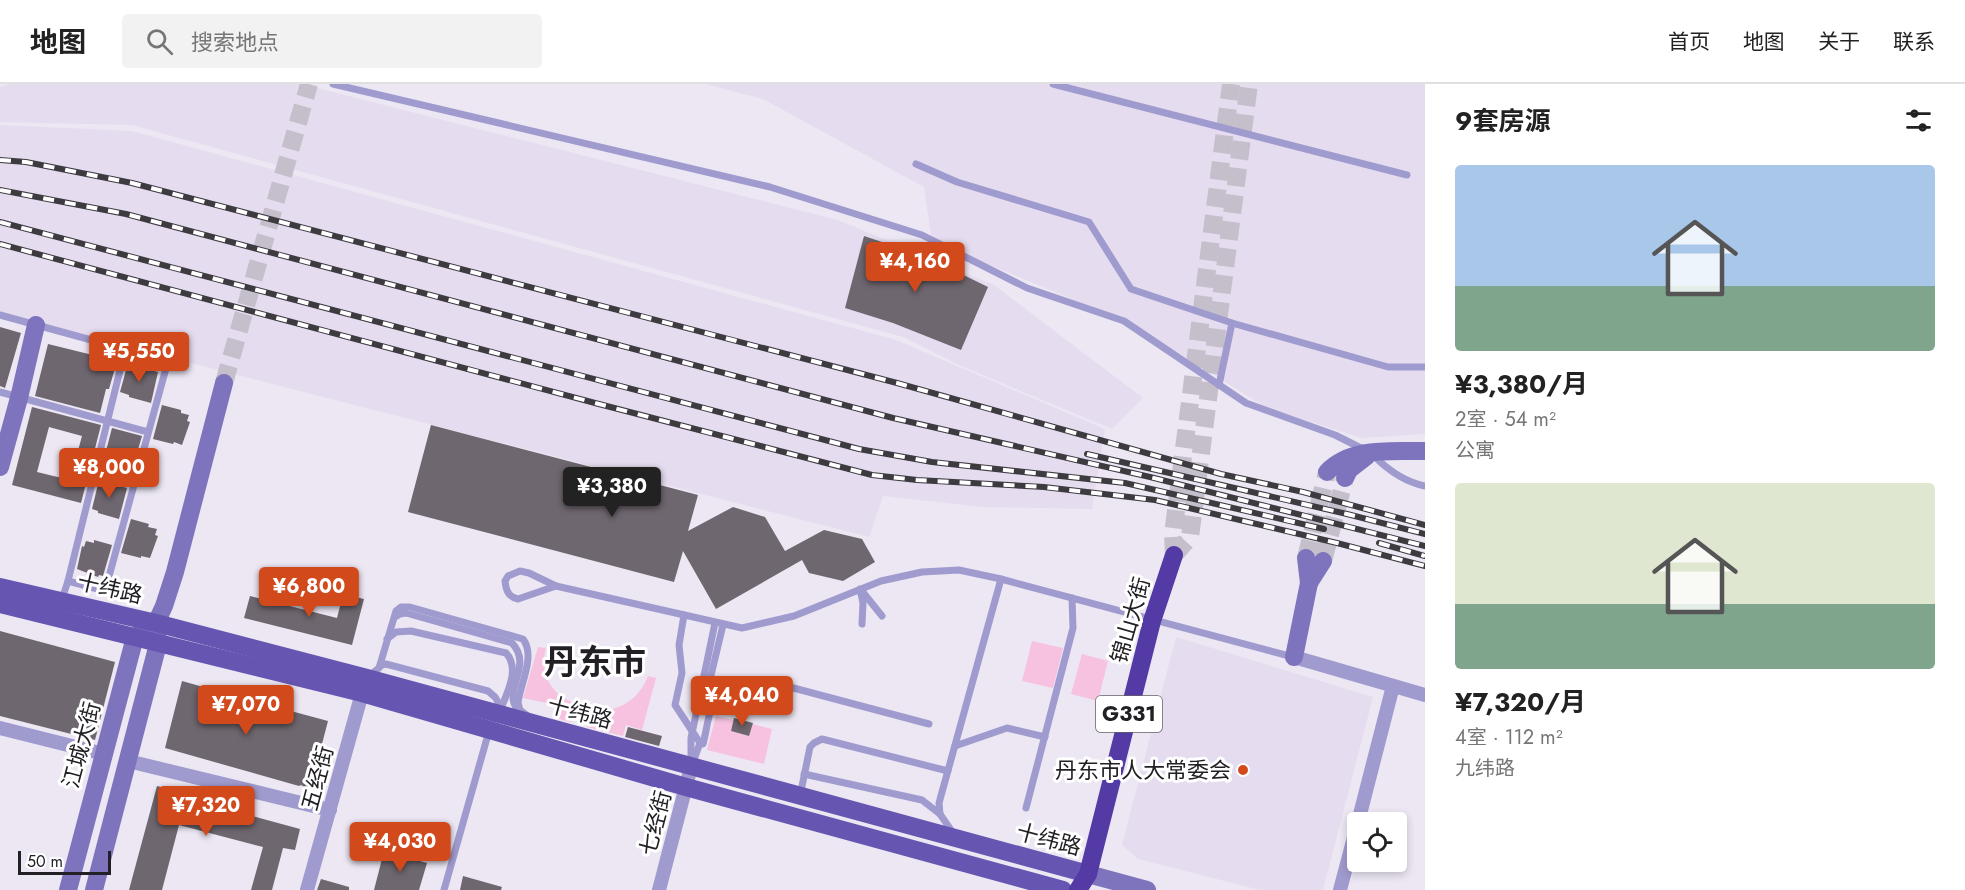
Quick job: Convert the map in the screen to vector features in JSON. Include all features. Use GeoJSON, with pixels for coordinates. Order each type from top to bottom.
{"type":"FeatureCollection","features":[{"type":"Feature","properties":{"kind":"highway","name":"锦山大街"},"geometry":{"type":"LineString","coordinates":[[1078,890],[1090,882],[1152,621],[1174,555]]}},
{"type":"Feature","properties":{"kind":"main road"},"geometry":{"type":"LineString","coordinates":[[0,467],[20,398],[36,325]]}},
{"type":"Feature","properties":{"kind":"main road"},"geometry":{"type":"LineString","coordinates":[[94,890],[158,644],[156,623],[176,572],[224,383]]}},
{"type":"Feature","properties":{"kind":"main road"},"geometry":{"type":"LineString","coordinates":[[1327,472],[1336,463],[1349,456],[1425,451]]}},
{"type":"Feature","properties":{"kind":"main road"},"geometry":{"type":"LineString","coordinates":[[1345,478],[1349,470],[1371,453]]}},
{"type":"Feature","properties":{"kind":"main road"},"geometry":{"type":"LineString","coordinates":[[1294,657],[1315,560]]}},
{"type":"Feature","properties":{"kind":"main road","name":"十纬路"},"geometry":{"type":"LineString","coordinates":[[0,587],[156,623],[370,679],[496,718],[686,787],[1063,890]]}},
{"type":"Feature","properties":{"kind":"main road","name":"十纬路"},"geometry":{"type":"LineString","coordinates":[[0,604],[158,644],[370,679]]}},
{"type":"Feature","properties":{"kind":"main road"},"geometry":{"type":"LineString","coordinates":[[135,637],[156,623]]}},
{"type":"Feature","properties":{"kind":"main road","name":"江城大街"},"geometry":{"type":"LineString","coordinates":[[68,890],[135,637]]}},
{"type":"Feature","properties":{"kind":"main road","name":"十纬路"},"geometry":{"type":"LineString","coordinates":[[496,718],[542,727],[958,840],[1090,882],[1147,890]]}},
{"type":"Feature","properties":{"kind":"street"},"geometry":{"type":"LineString","coordinates":[[1294,657],[1425,694]]}},
{"type":"Feature","properties":{"kind":"street","name":"五经街"},"geometry":{"type":"LineString","coordinates":[[307,890],[370,679]]}},
{"type":"Feature","properties":{"kind":"street"},"geometry":{"type":"LineString","coordinates":[[1361,812],[1393,686]]}},
{"type":"Feature","properties":{"kind":"street"},"geometry":{"type":"LineString","coordinates":[[0,728],[104,754]]}},
{"type":"Feature","properties":{"kind":"street"},"geometry":{"type":"LineString","coordinates":[[128,760],[330,810]]}},
{"type":"Feature","properties":{"kind":"street","name":"七经街"},"geometry":{"type":"LineString","coordinates":[[659,890],[691,767]]}},
{"type":"Feature","properties":{"kind":"street"},"geometry":{"type":"LineString","coordinates":[[1340,890],[1347,864]]}},
{"type":"Feature","properties":{"kind":"lane"},"geometry":{"type":"LineString","coordinates":[[333,84],[770,188],[922,235],[1027,288],[1124,321],[1246,403],[1335,435],[1371,453],[1390,471],[1411,482],[1425,486]]}},
{"type":"Feature","properties":{"kind":"lane"},"geometry":{"type":"LineString","coordinates":[[1053,84],[1407,175]]}},
{"type":"Feature","properties":{"kind":"lane"},"geometry":{"type":"LineString","coordinates":[[916,164],[957,182],[1089,222],[1131,289],[1232,322],[1388,367],[1425,368]]}},
{"type":"Feature","properties":{"kind":"lane"},"geometry":{"type":"LineString","coordinates":[[0,315],[168,362],[105,591],[68,582]]}},
{"type":"Feature","properties":{"kind":"lane"},"geometry":{"type":"LineString","coordinates":[[1219,385],[1232,322]]}},
{"type":"Feature","properties":{"kind":"lane"},"geometry":{"type":"LineString","coordinates":[[62,602],[125,350]]}},
{"type":"Feature","properties":{"kind":"lane"},"geometry":{"type":"LineString","coordinates":[[0,392],[148,432]]}},
{"type":"Feature","properties":{"kind":"lane"},"geometry":{"type":"LineString","coordinates":[[556,586],[515,598],[509,595],[505,581],[512,574],[525,571],[556,586],[742,628],[757,626],[813,609],[894,577],[936,570],[970,571],[1294,657]]}},
{"type":"Feature","properties":{"kind":"lane"},"geometry":{"type":"LineString","coordinates":[[940,814],[939,803],[1001,579]]}},
{"type":"Feature","properties":{"kind":"lane"},"geometry":{"type":"LineString","coordinates":[[860,590],[882,616]]}},
{"type":"Feature","properties":{"kind":"lane"},"geometry":{"type":"LineString","coordinates":[[860,590],[863,603],[862,624]]}},
{"type":"Feature","properties":{"kind":"lane"},"geometry":{"type":"LineString","coordinates":[[1026,808],[1073,628],[1072,598]]}},
{"type":"Feature","properties":{"kind":"lane"},"geometry":{"type":"LineString","coordinates":[[370,679],[397,609],[407,607],[521,637],[527,644],[528,655],[518,701],[523,713],[542,727]]}},
{"type":"Feature","properties":{"kind":"lane"},"geometry":{"type":"LineString","coordinates":[[684,615],[680,645],[682,673],[675,705],[700,743]]}},
{"type":"Feature","properties":{"kind":"lane"},"geometry":{"type":"LineString","coordinates":[[712,711],[707,692],[719,624]]}},
{"type":"Feature","properties":{"kind":"lane"},"geometry":{"type":"LineString","coordinates":[[691,767],[692,731],[719,624]]}},
{"type":"Feature","properties":{"kind":"lane"},"geometry":{"type":"LineString","coordinates":[[387,639],[396,632],[411,631],[506,653],[511,659],[513,672],[496,718],[444,890]]}},
{"type":"Feature","properties":{"kind":"lane"},"geometry":{"type":"LineString","coordinates":[[370,679],[386,664],[488,691],[494,695],[496,718]]}},
{"type":"Feature","properties":{"kind":"lane"},"geometry":{"type":"LineString","coordinates":[[691,767],[700,743],[703,744],[718,698],[724,694],[776,684],[929,724]]}},
{"type":"Feature","properties":{"kind":"lane"},"geometry":{"type":"LineString","coordinates":[[955,746],[1007,728],[1045,737]]}},
{"type":"Feature","properties":{"kind":"lane"},"geometry":{"type":"LineString","coordinates":[[800,797],[811,745],[825,738],[948,771]]}},
{"type":"Feature","properties":{"kind":"lane"},"geometry":{"type":"LineString","coordinates":[[804,774],[922,800],[940,814],[958,840]]}},
{"type":"Feature","properties":{"kind":"shaded area"},"geometry":{"type":"Polygon","coordinates":[[[10,84],[301,84],[838,220],[994,285],[1143,398],[1112,429],[961,366],[903,337],[132,125],[0,122],[0,87],[10,84]]]}},
{"type":"Feature","properties":{"kind":"shaded area"},"geometry":{"type":"Polygon","coordinates":[[[705,84],[1425,84],[1425,434],[1362,438],[1267,408],[1132,324],[932,241],[924,187],[763,99],[705,84]]]}},
{"type":"Feature","properties":{"kind":"shaded area"},"geometry":{"type":"Polygon","coordinates":[[[0,125],[132,131],[896,340],[1105,429],[1092,509],[983,507],[883,496],[869,537],[0,314],[0,125]]]}},
{"type":"Feature","properties":{"kind":"shaded area"},"geometry":{"type":"Polygon","coordinates":[[[1176,637],[1373,697],[1323,890],[1260,890],[1138,859],[1122,845],[1176,637]]]}},
{"type":"Feature","properties":{"kind":"shaded area"},"geometry":{"type":"Polygon","coordinates":[[[1032,641],[1063,648],[1053,688],[1022,681],[1032,641]]]}},
{"type":"Feature","properties":{"kind":"shaded area"},"geometry":{"type":"Polygon","coordinates":[[[538,647],[546,648],[544,666],[549,682],[560,695],[577,704],[571,722],[555,718],[556,705],[523,698],[538,647]]]}},
{"type":"Feature","properties":{"kind":"shaded area"},"geometry":{"type":"Polygon","coordinates":[[[1082,654],[1108,661],[1098,701],[1071,694],[1082,654]]]}},
{"type":"Feature","properties":{"kind":"shaded area"},"geometry":{"type":"Polygon","coordinates":[[[648,676],[656,678],[642,730],[626,725],[623,736],[587,727],[591,708],[609,710],[626,704],[639,692],[648,676]]]}},
{"type":"Feature","properties":{"kind":"shaded area"},"geometry":{"type":"Polygon","coordinates":[[[716,716],[734,720],[731,731],[749,736],[752,724],[772,729],[764,764],[707,750],[716,716]]]}},
{"type":"Feature","properties":{"kind":"building"},"geometry":{"type":"Polygon","coordinates":[[[864,236],[927,257],[988,287],[961,350],[893,323],[845,308],[864,236]]]}},
{"type":"Feature","properties":{"kind":"building"},"geometry":{"type":"Polygon","coordinates":[[[0,327],[21,333],[5,388],[0,386],[0,327]]]}},
{"type":"Feature","properties":{"kind":"building"},"geometry":{"type":"Polygon","coordinates":[[[48,344],[117,361],[100,413],[35,396],[48,344]]]}},
{"type":"Feature","properties":{"kind":"building"},"geometry":{"type":"Polygon","coordinates":[[[128,363],[150,367],[150,370],[158,372],[151,403],[120,392],[128,363]]]}},
{"type":"Feature","properties":{"kind":"building"},"geometry":{"type":"Polygon","coordinates":[[[162,405],[181,410],[181,413],[189,415],[187,421],[190,422],[182,445],[153,439],[162,405]]]}},
{"type":"Feature","properties":{"kind":"building"},"geometry":{"type":"Polygon","coordinates":[[[32,407],[101,425],[81,503],[12,485],[32,407]],[[49,427],[37,472],[70,480],[82,436],[49,427]]]}},
{"type":"Feature","properties":{"kind":"building"},"geometry":{"type":"Polygon","coordinates":[[[431,425],[698,495],[688,531],[733,507],[765,517],[785,551],[824,530],[862,539],[875,562],[843,581],[809,573],[802,560],[716,609],[683,551],[674,582],[408,512],[431,425]]]}},
{"type":"Feature","properties":{"kind":"building"},"geometry":{"type":"Polygon","coordinates":[[[112,428],[142,436],[134,463],[128,462],[128,464],[105,455],[112,428]]]}},
{"type":"Feature","properties":{"kind":"building"},"geometry":{"type":"Polygon","coordinates":[[[99,480],[120,483],[119,486],[127,488],[119,519],[92,509],[99,480]]]}},
{"type":"Feature","properties":{"kind":"building"},"geometry":{"type":"Polygon","coordinates":[[[131,519],[157,529],[155,535],[158,536],[150,558],[121,553],[131,519]]]}},
{"type":"Feature","properties":{"kind":"building"},"geometry":{"type":"Polygon","coordinates":[[[94,540],[112,545],[103,576],[98,577],[77,569],[82,546],[84,547],[86,541],[94,543],[94,540]]]}},
{"type":"Feature","properties":{"kind":"building"},"geometry":{"type":"Polygon","coordinates":[[[343,594],[364,599],[352,645],[244,618],[250,596],[337,618],[343,594]]]}},
{"type":"Feature","properties":{"kind":"building"},"geometry":{"type":"Polygon","coordinates":[[[0,631],[115,662],[95,740],[0,716],[0,631]]]}},
{"type":"Feature","properties":{"kind":"building"},"geometry":{"type":"Polygon","coordinates":[[[182,681],[235,696],[240,711],[252,719],[264,717],[276,707],[328,721],[310,790],[301,785],[165,748],[182,681]]]}},
{"type":"Feature","properties":{"kind":"building"},"geometry":{"type":"Polygon","coordinates":[[[734,718],[753,723],[749,736],[731,731],[734,718]]]}},
{"type":"Feature","properties":{"kind":"building"},"geometry":{"type":"Polygon","coordinates":[[[628,727],[662,736],[659,746],[625,737],[628,727]]]}},
{"type":"Feature","properties":{"kind":"building"},"geometry":{"type":"Polygon","coordinates":[[[157,786],[187,794],[186,798],[300,829],[295,850],[283,848],[272,890],[251,890],[263,847],[179,825],[162,890],[129,890],[157,786]]]}},
{"type":"Feature","properties":{"kind":"building"},"geometry":{"type":"Polygon","coordinates":[[[384,851],[427,863],[419,890],[374,890],[384,851]]]}},
{"type":"Feature","properties":{"kind":"building"},"geometry":{"type":"Polygon","coordinates":[[[463,876],[502,887],[501,890],[460,890],[463,876]]]}},
{"type":"Feature","properties":{"kind":"building"},"geometry":{"type":"Polygon","coordinates":[[[321,879],[349,887],[349,890],[317,890],[321,879]]]}},
{"type":"Feature","properties":{"kind":"tunnel"},"geometry":{"type":"LineString","coordinates":[[224,383],[309,84]]}},
{"type":"Feature","properties":{"kind":"tunnel"},"geometry":{"type":"LineString","coordinates":[[1174,555],[1173,534],[1231,84]]}},
{"type":"Feature","properties":{"kind":"tunnel"},"geometry":{"type":"LineString","coordinates":[[1174,555],[1190,537],[1249,84]]}},
{"type":"Feature","properties":{"kind":"tunnel"},"geometry":{"type":"LineString","coordinates":[[1306,558],[1327,472]]}},
{"type":"Feature","properties":{"kind":"tunnel"},"geometry":{"type":"LineString","coordinates":[[1323,561],[1345,478]]}},
{"type":"Feature","properties":{"kind":"railway"},"geometry":{"type":"LineString","coordinates":[[0,160],[26,162],[132,183],[897,383],[1221,474],[1303,492],[1425,525]]}},
{"type":"Feature","properties":{"kind":"railway"},"geometry":{"type":"LineString","coordinates":[[0,190],[126,214],[893,418],[1150,477],[1425,546]]}},
{"type":"Feature","properties":{"kind":"railway"},"geometry":{"type":"LineString","coordinates":[[0,222],[859,449],[932,462],[1125,483],[1324,529]]}},
{"type":"Feature","properties":{"kind":"railway"},"geometry":{"type":"LineString","coordinates":[[0,244],[872,475],[917,480],[1044,487],[1155,500],[1425,566]]}},
{"type":"Feature","properties":{"kind":"railway"},"geometry":{"type":"LineString","coordinates":[[1087,454],[1425,534]]}},
{"type":"Feature","properties":{"kind":"railway"},"geometry":{"type":"LineString","coordinates":[[1379,543],[1425,556]]}},
{"type":"Feature","properties":{"kind":"place","name":"丹东市人大常委会"},"geometry":{"type":"Point","coordinates":[1243,770]}},
{"type":"Feature","properties":{"kind":"district","name":"丹东市"},"geometry":{"type":"Point","coordinates":[595,662]}}]}
